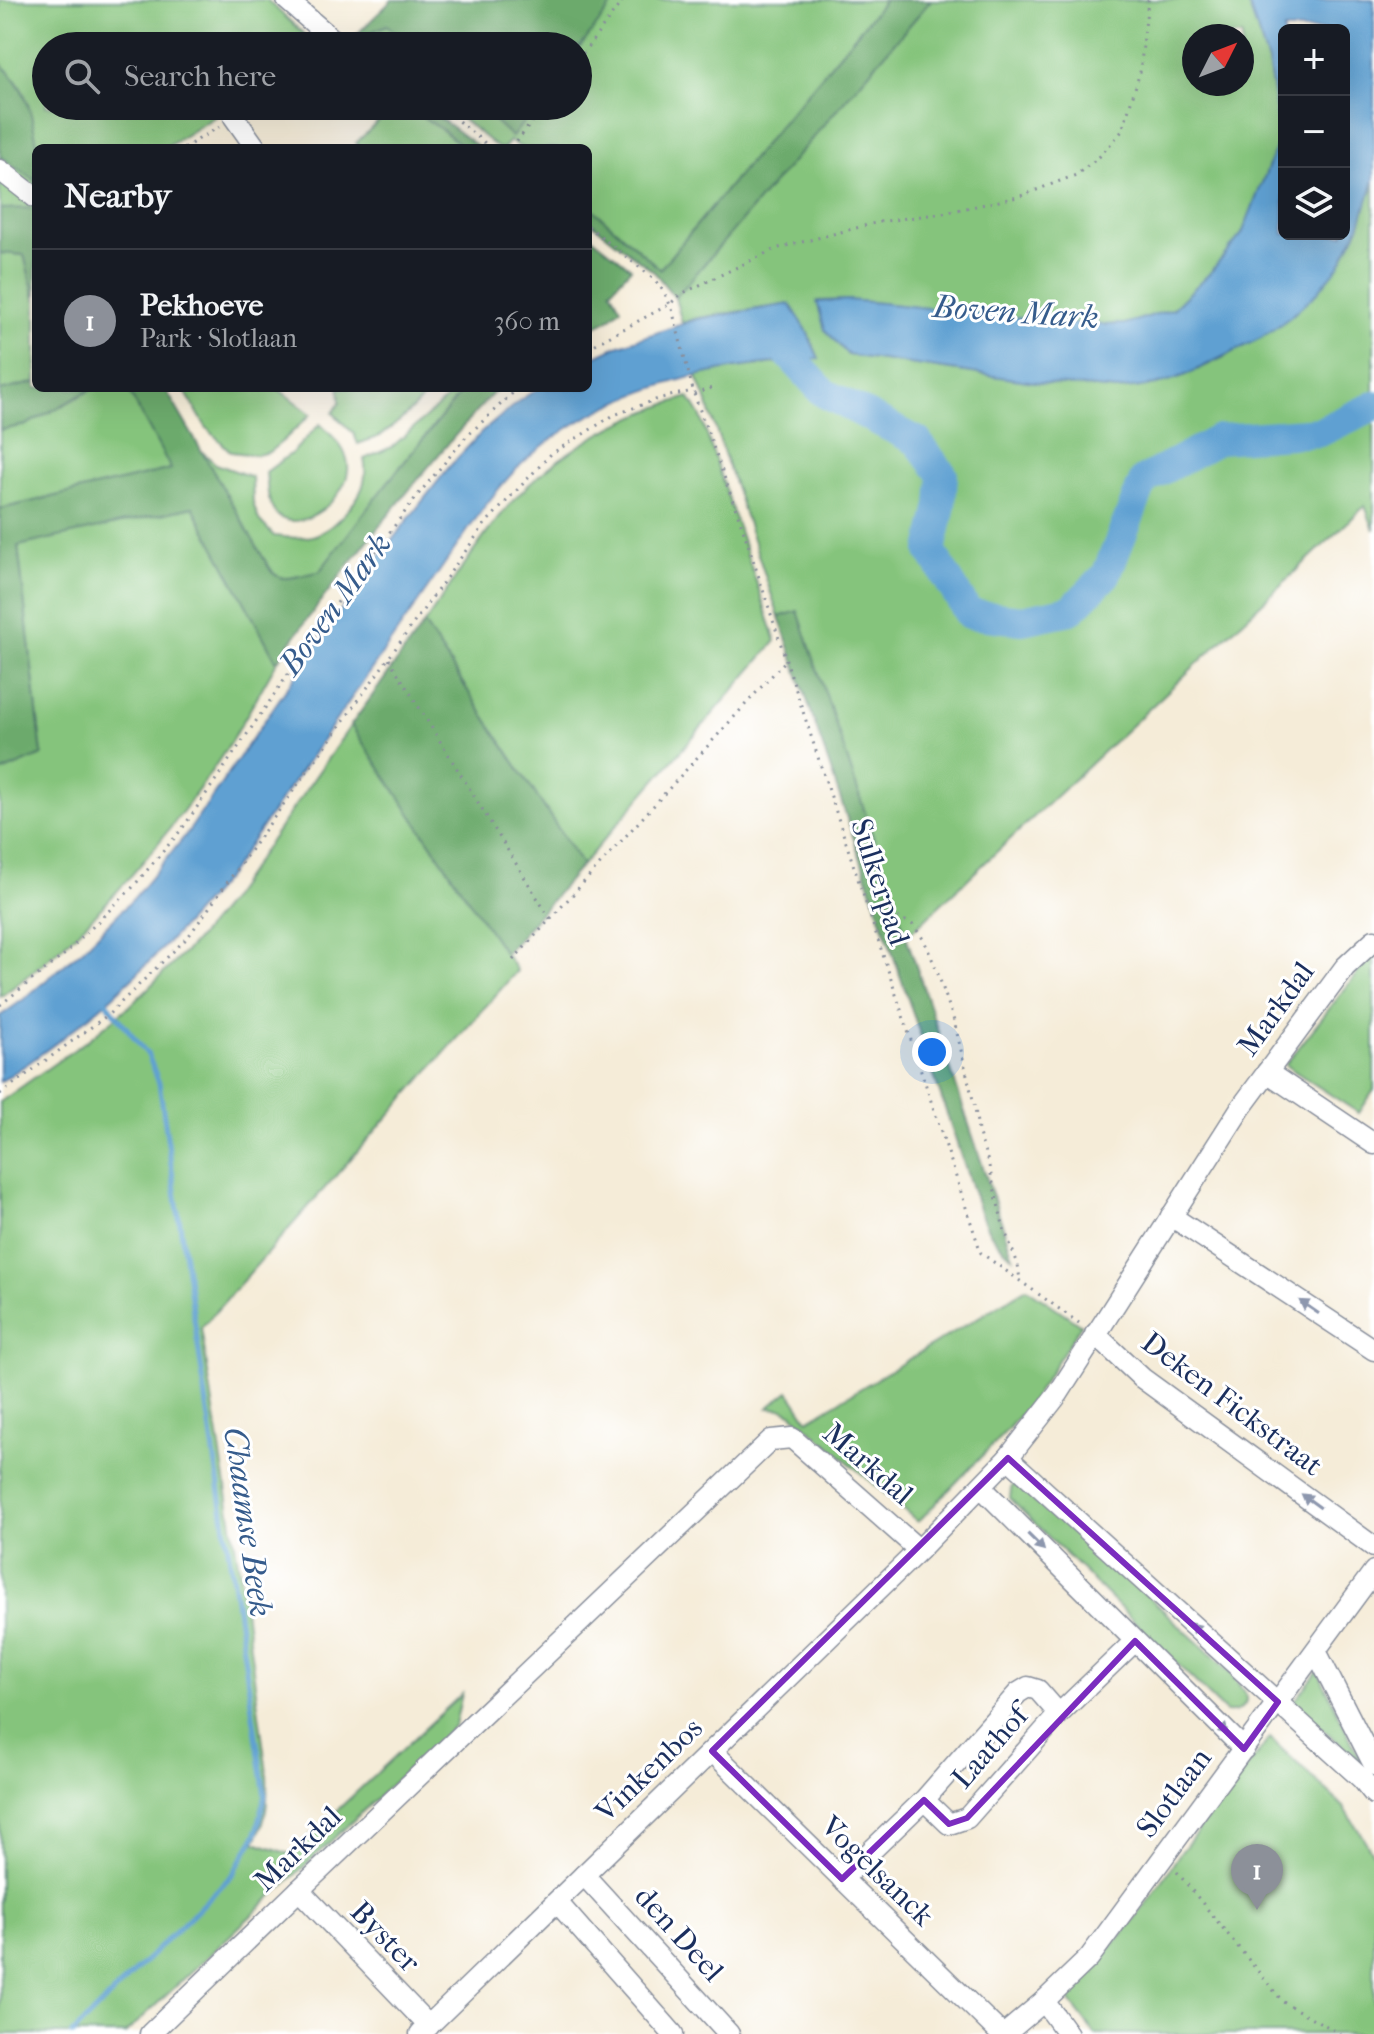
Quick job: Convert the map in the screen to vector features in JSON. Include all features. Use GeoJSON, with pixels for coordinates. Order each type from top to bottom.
{"type":"FeatureCollection","features":[{"type":"Feature","properties":{"kind":"street"},"geometry":{"type":"LineString","coordinates":[[287,0],[324,32]]}},
{"type":"Feature","properties":{"kind":"street"},"geometry":{"type":"LineString","coordinates":[[236,120],[253,144]]}},
{"type":"Feature","properties":{"kind":"street"},"geometry":{"type":"LineString","coordinates":[[0,170],[32,195]]}},
{"type":"Feature","properties":{"kind":"street","name":"Markdal"},"geometry":{"type":"LineString","coordinates":[[150,2034],[771,1440],[792,1438],[919,1550],[1008,1458],[1058,1394],[1240,1109],[1345,967],[1374,940]]}},
{"type":"Feature","properties":{"kind":"street"},"geometry":{"type":"LineString","coordinates":[[1267,1072],[1374,1144]]}},
{"type":"Feature","properties":{"kind":"street"},"geometry":{"type":"LineString","coordinates":[[1171,1216],[1374,1350]]}},
{"type":"Feature","properties":{"kind":"street","name":"Deken Fickstraat"},"geometry":{"type":"LineString","coordinates":[[1095,1334],[1142,1378],[1374,1547]]}},
{"type":"Feature","properties":{"kind":"street"},"geometry":{"type":"LineString","coordinates":[[1008,1458],[1362,1779],[1374,1794]]}},
{"type":"Feature","properties":{"kind":"street"},"geometry":{"type":"LineString","coordinates":[[981,1487],[1244,1749]]}},
{"type":"Feature","properties":{"kind":"street","name":"Vinkenbos"},"geometry":{"type":"LineString","coordinates":[[425,2030],[919,1550]]}},
{"type":"Feature","properties":{"kind":"street","name":"Slotlaan"},"geometry":{"type":"LineString","coordinates":[[1003,2034],[1044,2001],[1089,1958],[1374,1571]]}},
{"type":"Feature","properties":{"kind":"street"},"geometry":{"type":"LineString","coordinates":[[1059,1714],[1135,1641]]}},
{"type":"Feature","properties":{"kind":"street"},"geometry":{"type":"LineString","coordinates":[[1316,1651],[1374,1765]]}},
{"type":"Feature","properties":{"kind":"street","name":"Laathof"},"geometry":{"type":"LineString","coordinates":[[842,1879],[924,1800],[1018,1693],[1028,1687],[1038,1690],[1059,1714],[967,1818],[949,1824],[924,1800]]}},
{"type":"Feature","properties":{"kind":"street","name":"Vogelsanck"},"geometry":{"type":"LineString","coordinates":[[712,1751],[1003,2034]]}},
{"type":"Feature","properties":{"kind":"street","name":"den Deel"},"geometry":{"type":"LineString","coordinates":[[584,1875],[729,2034]]}},
{"type":"Feature","properties":{"kind":"street","name":"Byster"},"geometry":{"type":"LineString","coordinates":[[299,1890],[425,2030]]}},
{"type":"Feature","properties":{"kind":"street"},"geometry":{"type":"LineString","coordinates":[[557,1902],[673,2034]]}},
{"type":"Feature","properties":{"kind":"street"},"geometry":{"type":"LineString","coordinates":[[1044,2001],[1068,2034]]}},
{"type":"Feature","properties":{"kind":"path"},"geometry":{"type":"LineString","coordinates":[[592,41],[623,0]]}},
{"type":"Feature","properties":{"kind":"path"},"geometry":{"type":"LineString","coordinates":[[592,346],[670,304],[681,294],[775,249],[879,222],[943,213],[1018,197],[1076,175],[1099,157],[1122,131],[1140,72],[1148,0]]}},
{"type":"Feature","properties":{"kind":"path"},"geometry":{"type":"LineString","coordinates":[[457,120],[486,144]]}},
{"type":"Feature","properties":{"kind":"path"},"geometry":{"type":"LineString","coordinates":[[515,144],[533,120]]}},
{"type":"Feature","properties":{"kind":"path","name":"Sulkerpad"},"geometry":{"type":"LineString","coordinates":[[592,229],[655,280],[670,304],[694,393],[742,526],[981,1253],[1095,1334]]}},
{"type":"Feature","properties":{"kind":"path"},"geometry":{"type":"LineString","coordinates":[[0,1094],[109,1014],[188,937],[485,524],[551,454],[614,415],[661,398],[712,388]]}},
{"type":"Feature","properties":{"kind":"path"},"geometry":{"type":"LineString","coordinates":[[0,1005],[65,954],[132,888],[182,829],[346,590],[408,507],[465,438],[514,392]]}},
{"type":"Feature","properties":{"kind":"path"},"geometry":{"type":"LineString","coordinates":[[389,659],[551,920]]}},
{"type":"Feature","properties":{"kind":"path"},"geometry":{"type":"LineString","coordinates":[[513,960],[786,660]]}},
{"type":"Feature","properties":{"kind":"path"},"geometry":{"type":"LineString","coordinates":[[867,907],[913,925],[924,940],[936,968],[954,1021],[978,1131],[1004,1229],[1018,1264],[1020,1281]]}},
{"type":"Feature","properties":{"kind":"path"},"geometry":{"type":"LineString","coordinates":[[1164,1856],[1283,2002],[1341,2034]]}},
{"type":"Feature","properties":{"kind":"highlighted area"},"geometry":{"type":"Polygon","coordinates":[[[1008,1458],[1278,1702],[1244,1749],[1135,1641],[967,1818],[949,1824],[924,1800],[842,1879],[712,1751],[1008,1458]]]}},
{"type":"Feature","properties":{"kind":"green space"},"geometry":{"type":"Polygon","coordinates":[[[0,0],[267,0],[302,32],[32,32],[32,120],[210,120],[171,144],[32,144],[32,242],[0,244],[0,75],[28,104],[17,82],[0,63],[0,0]]]}},
{"type":"Feature","properties":{"kind":"green space"},"geometry":{"type":"Polygon","coordinates":[[[392,0],[616,0],[592,32],[395,32],[387,25],[371,32],[359,32],[392,0]]]}},
{"type":"Feature","properties":{"kind":"green space"},"geometry":{"type":"Polygon","coordinates":[[[433,0],[885,0],[660,269],[592,209],[592,144],[515,144],[510,141],[507,144],[493,144],[463,120],[592,120],[592,32],[371,32],[433,0]]]}},
{"type":"Feature","properties":{"kind":"green space"},"geometry":{"type":"Polygon","coordinates":[[[885,0],[931,0],[675,298],[655,273],[592,223],[592,209],[660,269],[885,0]]]}},
{"type":"Feature","properties":{"kind":"green space"},"geometry":{"type":"Polygon","coordinates":[[[931,0],[1247,0],[1268,62],[1278,142],[1242,234],[1210,273],[1173,309],[1125,324],[1104,325],[847,300],[818,301],[848,355],[1042,383],[1117,390],[1156,385],[1225,357],[1317,293],[1345,240],[1350,240],[1350,231],[1372,190],[1374,180],[1374,530],[1365,506],[906,937],[798,612],[779,617],[696,375],[819,358],[790,304],[682,323],[675,298],[931,0]]]}},
{"type":"Feature","properties":{"kind":"green space"},"geometry":{"type":"Polygon","coordinates":[[[0,63],[23,92],[30,112],[37,144],[32,144],[32,178],[0,156],[0,63]]]}},
{"type":"Feature","properties":{"kind":"green space"},"geometry":{"type":"Polygon","coordinates":[[[380,120],[427,120],[459,144],[357,144],[380,120]]]}},
{"type":"Feature","properties":{"kind":"green space"},"geometry":{"type":"Polygon","coordinates":[[[427,120],[443,120],[475,144],[459,144],[427,120]]]}},
{"type":"Feature","properties":{"kind":"green space"},"geometry":{"type":"Polygon","coordinates":[[[493,120],[525,120],[512,137],[493,120]]]}},
{"type":"Feature","properties":{"kind":"green space"},"geometry":{"type":"Polygon","coordinates":[[[32,208],[32,286],[24,255],[0,253],[0,209],[32,208]]]}},
{"type":"Feature","properties":{"kind":"green space"},"geometry":{"type":"Polygon","coordinates":[[[592,237],[631,268],[611,290],[621,308],[608,320],[592,328],[592,237]]]}},
{"type":"Feature","properties":{"kind":"green space"},"geometry":{"type":"Polygon","coordinates":[[[0,253],[24,255],[32,286],[32,383],[0,391],[0,253]]]}},
{"type":"Feature","properties":{"kind":"green space"},"geometry":{"type":"Polygon","coordinates":[[[32,383],[32,392],[87,392],[26,425],[0,430],[0,391],[32,383]]]}},
{"type":"Feature","properties":{"kind":"green space"},"geometry":{"type":"Polygon","coordinates":[[[87,392],[129,392],[172,469],[0,509],[0,430],[26,425],[87,392]]]}},
{"type":"Feature","properties":{"kind":"green space"},"geometry":{"type":"Polygon","coordinates":[[[129,392],[167,392],[271,571],[282,578],[319,572],[462,392],[494,392],[370,538],[277,662],[193,507],[18,546],[42,755],[0,773],[0,509],[171,469],[129,392]]]}},
{"type":"Feature","properties":{"kind":"green space"},"geometry":{"type":"Polygon","coordinates":[[[185,392],[282,392],[311,414],[269,452],[257,455],[231,452],[206,427],[185,392]]]}},
{"type":"Feature","properties":{"kind":"green space"},"geometry":{"type":"Polygon","coordinates":[[[339,392],[430,392],[380,436],[358,444],[354,434],[333,413],[340,402],[339,392]]]}},
{"type":"Feature","properties":{"kind":"green space"},"geometry":{"type":"Polygon","coordinates":[[[454,392],[462,392],[319,573],[288,578],[277,578],[201,451],[216,464],[252,477],[253,503],[259,520],[274,536],[296,538],[313,536],[325,530],[349,509],[364,483],[364,459],[392,447],[454,392]]]}},
{"type":"Feature","properties":{"kind":"green space"},"geometry":{"type":"Polygon","coordinates":[[[689,397],[701,417],[776,641],[582,865],[424,624],[499,517],[529,484],[571,452],[616,425],[689,397]]]}},
{"type":"Feature","properties":{"kind":"green space"},"geometry":{"type":"Polygon","coordinates":[[[320,424],[344,452],[348,464],[347,478],[329,504],[316,514],[303,520],[289,521],[278,516],[270,503],[266,472],[293,452],[320,424]]]}},
{"type":"Feature","properties":{"kind":"green space"},"geometry":{"type":"Polygon","coordinates":[[[193,506],[277,662],[202,786],[151,852],[65,944],[0,997],[0,773],[42,754],[18,546],[193,506]]]}},
{"type":"Feature","properties":{"kind":"green space"},"geometry":{"type":"Polygon","coordinates":[[[798,611],[1013,1257],[993,1237],[980,1212],[779,617],[798,611]]]}},
{"type":"Feature","properties":{"kind":"green space"},"geometry":{"type":"Polygon","coordinates":[[[424,624],[582,865],[505,954],[351,725],[424,624]]]}},
{"type":"Feature","properties":{"kind":"green space"},"geometry":{"type":"Polygon","coordinates":[[[351,725],[517,971],[201,1328],[243,1594],[267,1773],[266,1808],[255,1842],[290,1854],[462,1694],[455,1725],[125,2034],[0,2034],[0,1102],[89,1039],[133,1003],[193,944],[228,902],[351,725]]]}},
{"type":"Feature","properties":{"kind":"green space"},"geometry":{"type":"Polygon","coordinates":[[[1374,952],[1374,1090],[1359,1113],[1285,1065],[1374,952]]]}},
{"type":"Feature","properties":{"kind":"green space"},"geometry":{"type":"Polygon","coordinates":[[[1027,1288],[1081,1325],[1028,1406],[918,1522],[791,1413],[768,1408],[789,1391],[808,1420],[1027,1288]]]}},
{"type":"Feature","properties":{"kind":"green space"},"geometry":{"type":"Polygon","coordinates":[[[1025,1483],[1223,1666],[1245,1696],[1243,1707],[1226,1712],[1010,1499],[1013,1485],[1025,1483]]]}},
{"type":"Feature","properties":{"kind":"green space"},"geometry":{"type":"Polygon","coordinates":[[[1318,1671],[1362,1763],[1293,1703],[1318,1671]]]}},
{"type":"Feature","properties":{"kind":"green space"},"geometry":{"type":"Polygon","coordinates":[[[1270,1738],[1344,1807],[1374,1855],[1374,2034],[1095,2034],[1066,1996],[1140,1912],[1178,1856],[1270,1738]]]}},
{"type":"Feature","properties":{"kind":"water"},"geometry":{"type":"Polygon","coordinates":[[[1247,0],[1374,0],[1374,180],[1359,227],[1339,266],[1317,293],[1289,318],[1261,338],[1186,375],[1156,385],[1117,390],[1042,383],[848,355],[825,330],[817,302],[847,300],[1104,325],[1125,324],[1173,309],[1210,273],[1242,234],[1278,142],[1268,62],[1247,0]]]}},
{"type":"Feature","properties":{"kind":"water"},"geometry":{"type":"Polygon","coordinates":[[[790,304],[806,329],[819,359],[741,367],[664,385],[627,398],[592,414],[558,435],[521,465],[482,510],[230,873],[178,932],[123,986],[64,1037],[0,1082],[0,1016],[83,949],[134,898],[186,835],[366,573],[450,466],[481,433],[533,392],[592,392],[592,358],[617,346],[697,319],[790,304]]]}},
{"type":"Feature","properties":{"kind":"waterway"},"geometry":{"type":"LineString","coordinates":[[771,335],[824,393],[917,441],[943,475],[941,505],[931,551],[969,614],[1022,620],[1071,610],[1106,575],[1144,480],[1219,439],[1320,432],[1374,406]]}},
{"type":"Feature","properties":{"kind":"waterway","name":"Chaamse Beek"},"geometry":{"type":"LineString","coordinates":[[72,2034],[233,1874],[257,1833],[265,1796],[159,1083],[148,1055],[104,999]]}},
{"type":"Feature","properties":{"kind":"place","name":"Pekhoeve"},"geometry":{"type":"Point","coordinates":[1257,1910]}},
{"type":"Feature","properties":{"kind":"water label","name":"Boven Mark"},"geometry":{"type":"Point","coordinates":[1016,312]}},
{"type":"Feature","properties":{"kind":"water label","name":"Boven Mark"},"geometry":{"type":"Point","coordinates":[335,604]}}]}
